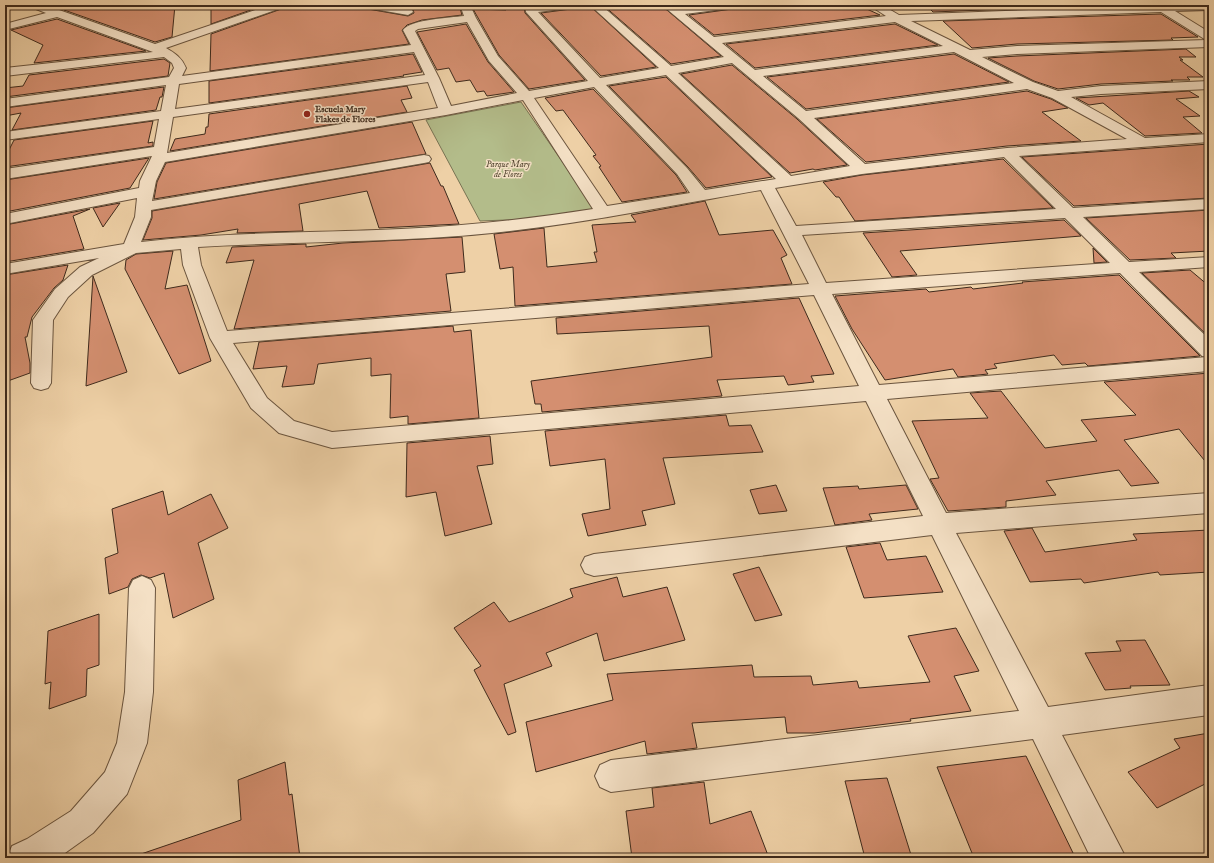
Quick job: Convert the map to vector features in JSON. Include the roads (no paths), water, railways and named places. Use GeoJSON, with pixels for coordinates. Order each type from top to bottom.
{"type":"FeatureCollection","features":[{"type":"Feature","properties":{"kind":"street"},"geometry":{"type":"LineString","coordinates":[[40,5],[161,51],[179,62],[180,68],[173,81],[159,154],[148,181],[143,207],[143,217],[130,249],[86,271],[61,293],[43,320],[41,383]]}},
{"type":"Feature","properties":{"kind":"street"},"geometry":{"type":"LineString","coordinates":[[5,72],[161,51],[280,5]]}},
{"type":"Feature","properties":{"kind":"street"},"geometry":{"type":"LineString","coordinates":[[368,5],[408,12]]}},
{"type":"Feature","properties":{"kind":"street"},"geometry":{"type":"LineString","coordinates":[[465,5],[470,18],[493,58],[526,95],[603,212]]}},
{"type":"Feature","properties":{"kind":"street"},"geometry":{"type":"LineString","coordinates":[[530,8],[571,5]]}},
{"type":"Feature","properties":{"kind":"street"},"geometry":{"type":"LineString","coordinates":[[595,5],[669,71],[776,183],[791,231],[819,288],[1109,858]]}},
{"type":"Feature","properties":{"kind":"street"},"geometry":{"type":"LineString","coordinates":[[672,9],[732,5]]}},
{"type":"Feature","properties":{"kind":"street"},"geometry":{"type":"LineString","coordinates":[[874,5],[896,18],[970,54],[1028,85],[1057,95],[1142,142]]}},
{"type":"Feature","properties":{"kind":"street"},"geometry":{"type":"LineString","coordinates":[[712,41],[896,18],[1161,7],[1209,7]]}},
{"type":"Feature","properties":{"kind":"street"},"geometry":{"type":"LineString","coordinates":[[1161,7],[1209,37]]}},
{"type":"Feature","properties":{"kind":"street"},"geometry":{"type":"LineString","coordinates":[[530,8],[597,83],[682,171],[700,195]]}},
{"type":"Feature","properties":{"kind":"street"},"geometry":{"type":"LineString","coordinates":[[672,9],[803,115],[862,169]]}},
{"type":"Feature","properties":{"kind":"street"},"geometry":{"type":"LineString","coordinates":[[5,27],[58,12]]}},
{"type":"Feature","properties":{"kind":"street"},"geometry":{"type":"LineString","coordinates":[[446,111],[433,78],[409,30],[415,26],[470,18]]}},
{"type":"Feature","properties":{"kind":"street"},"geometry":{"type":"LineString","coordinates":[[970,54],[1017,50],[1209,43]]}},
{"type":"Feature","properties":{"kind":"street"},"geometry":{"type":"LineString","coordinates":[[5,103],[417,48]]}},
{"type":"Feature","properties":{"kind":"street"},"geometry":{"type":"LineString","coordinates":[[753,74],[958,48]]}},
{"type":"Feature","properties":{"kind":"street"},"geometry":{"type":"LineString","coordinates":[[5,174],[159,154],[446,111],[526,95],[735,59]]}},
{"type":"Feature","properties":{"kind":"street"},"geometry":{"type":"LineString","coordinates":[[5,136],[433,78]]}},
{"type":"Feature","properties":{"kind":"street"},"geometry":{"type":"LineString","coordinates":[[803,115],[1028,85]]}},
{"type":"Feature","properties":{"kind":"street"},"geometry":{"type":"LineString","coordinates":[[1057,95],[1101,90],[1209,85]]}},
{"type":"Feature","properties":{"kind":"street"},"geometry":{"type":"LineString","coordinates":[[5,269],[77,256],[189,243],[459,231],[537,223],[862,169],[1007,152],[1209,138]]}},
{"type":"Feature","properties":{"kind":"street"},"geometry":{"type":"LineString","coordinates":[[1007,152],[1209,351]]}},
{"type":"Feature","properties":{"kind":"street"},"geometry":{"type":"LineString","coordinates":[[143,207],[424,159]]}},
{"type":"Feature","properties":{"kind":"street"},"geometry":{"type":"LineString","coordinates":[[5,219],[146,191]]}},
{"type":"Feature","properties":{"kind":"street"},"geometry":{"type":"LineString","coordinates":[[791,231],[1209,204]]}},
{"type":"Feature","properties":{"kind":"street"},"geometry":{"type":"LineString","coordinates":[[189,243],[192,265],[220,338],[258,403],[287,426],[332,440],[1209,364]]}},
{"type":"Feature","properties":{"kind":"street"},"geometry":{"type":"LineString","coordinates":[[220,338],[501,313],[819,288],[1209,262]]}},
{"type":"Feature","properties":{"kind":"street"},"geometry":{"type":"LineString","coordinates":[[594,565],[939,524],[1209,503]]}},
{"type":"Feature","properties":{"kind":"street"},"geometry":{"type":"LineString","coordinates":[[24,858],[39,851],[82,822],[116,783],[132,743],[139,692],[142,588]]}},
{"type":"Feature","properties":{"kind":"street"},"geometry":{"type":"LineString","coordinates":[[610,776],[1041,723],[1209,700]]}},
{"type":"Feature","properties":{"kind":"place","name":"Escuela Mary Flakes de Flores"},"geometry":{"type":"Point","coordinates":[307,114]}},
{"type":"Feature","properties":{"kind":"park label","name":"Parque Mary de Flores"},"geometry":{"type":"Point","coordinates":[508,170]}}]}
